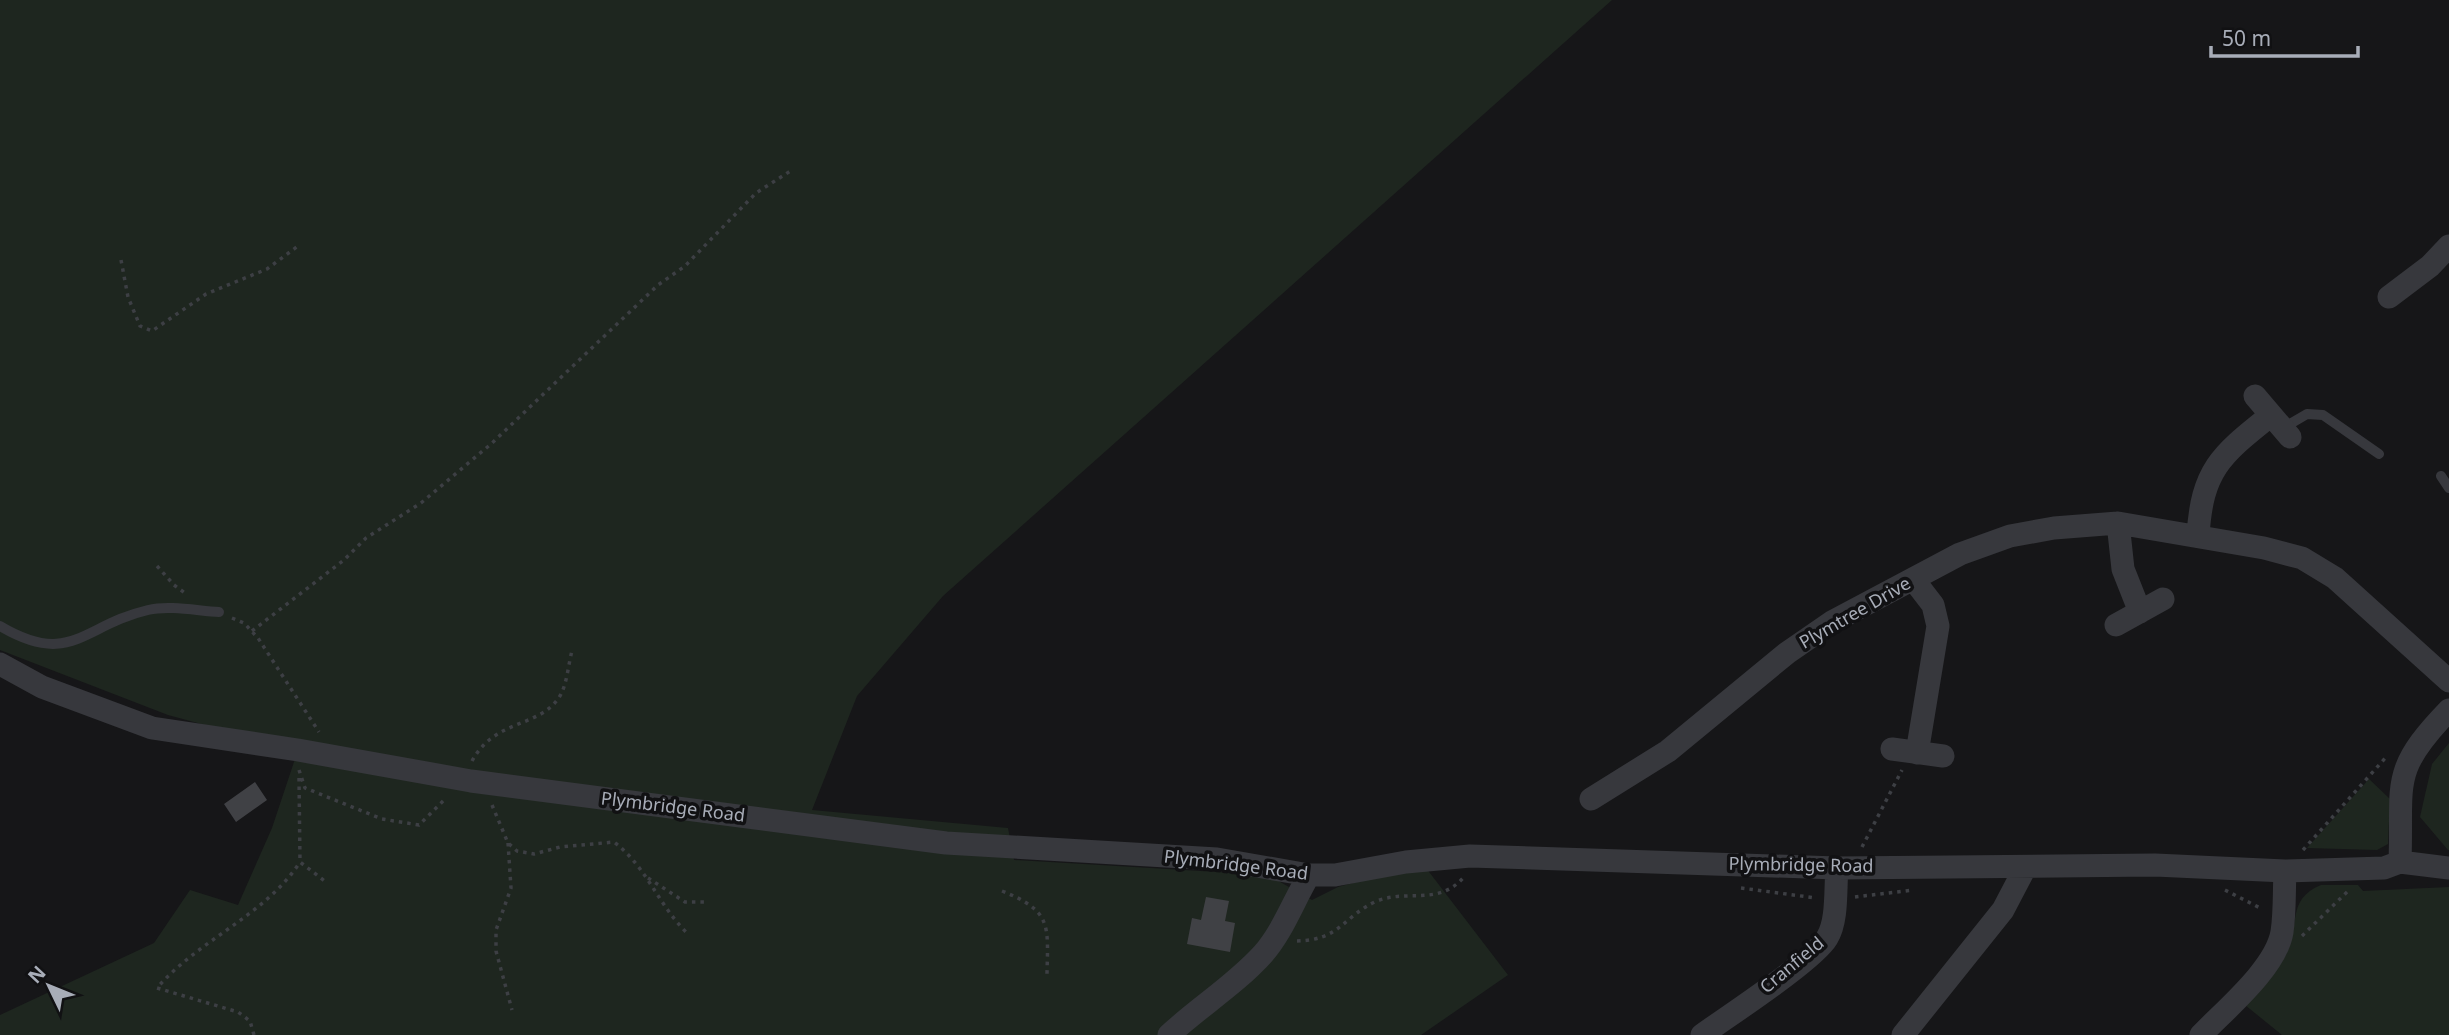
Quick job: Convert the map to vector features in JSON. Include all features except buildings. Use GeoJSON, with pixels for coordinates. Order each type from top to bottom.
{"type":"FeatureCollection","features":[{"type":"Feature","properties":{"kind":"street"},"geometry":{"type":"LineString","coordinates":[[2389,298],[2430,266],[2449,246]]}},
{"type":"Feature","properties":{"kind":"street"},"geometry":{"type":"LineString","coordinates":[[2198,536],[2200,502],[2212,470],[2234,445],[2281,427],[2255,396]]}},
{"type":"Feature","properties":{"kind":"street"},"geometry":{"type":"LineString","coordinates":[[2118,523],[2123,569],[2140,612]]}},
{"type":"Feature","properties":{"kind":"street","name":"Plymtree Drive"},"geometry":{"type":"LineString","coordinates":[[1591,799],[1668,751],[1798,645],[1832,622],[1959,554],[2010,536],[2054,528],[2118,523],[2198,536],[2302,558],[2335,578],[2449,681]]}},
{"type":"Feature","properties":{"kind":"street"},"geometry":{"type":"LineString","coordinates":[[1913,579],[1933,605],[1938,626],[1917,753]]}},
{"type":"Feature","properties":{"kind":"street"},"geometry":{"type":"LineString","coordinates":[[2116,625],[2163,599]]}},
{"type":"Feature","properties":{"kind":"street","name":"Plymbridge Road"},"geometry":{"type":"LineString","coordinates":[[0,664],[42,687],[152,728],[299,761],[946,843],[1217,859],[1309,875],[1335,875],[1406,862],[1470,856],[1844,868],[2199,867],[2288,871],[2384,867],[2400,862],[2449,868]]}},
{"type":"Feature","properties":{"kind":"street"},"geometry":{"type":"LineString","coordinates":[[2400,862],[2399,797],[2404,770],[2413,750],[2449,710]]}},
{"type":"Feature","properties":{"kind":"street"},"geometry":{"type":"LineString","coordinates":[[1892,749],[1943,756]]}},
{"type":"Feature","properties":{"kind":"street","name":"Cranfield"},"geometry":{"type":"LineString","coordinates":[[1702,1035],[1807,958],[1827,938],[1844,868]]}},
{"type":"Feature","properties":{"kind":"street"},"geometry":{"type":"LineString","coordinates":[[1903,1035],[2003,910],[2025,868]]}},
{"type":"Feature","properties":{"kind":"street"},"geometry":{"type":"LineString","coordinates":[[2202,1035],[2260,974],[2274,954],[2282,934],[2288,871]]}},
{"type":"Feature","properties":{"kind":"street"},"geometry":{"type":"LineString","coordinates":[[1169,1035],[1230,986],[1276,937],[1309,875]]}},
{"type":"Feature","properties":{"kind":"lane"},"geometry":{"type":"LineString","coordinates":[[2281,427],[2307,414],[2323,415],[2379,454]]}},
{"type":"Feature","properties":{"kind":"lane"},"geometry":{"type":"LineString","coordinates":[[2441,476],[2449,488]]}},
{"type":"Feature","properties":{"kind":"lane"},"geometry":{"type":"LineString","coordinates":[[0,626],[27,642],[52,645],[77,640],[150,610],[219,612]]}},
{"type":"Feature","properties":{"kind":"path"},"geometry":{"type":"LineString","coordinates":[[252,631],[344,560],[366,538],[421,503],[491,444],[658,285],[685,265],[756,193],[792,170]]}},
{"type":"Feature","properties":{"kind":"path"},"geometry":{"type":"LineString","coordinates":[[121,260],[136,317],[140,326],[152,331],[206,294],[267,269],[298,246]]}},
{"type":"Feature","properties":{"kind":"path"},"geometry":{"type":"LineString","coordinates":[[157,566],[174,585],[252,631],[318,728],[320,740]]}},
{"type":"Feature","properties":{"kind":"path"},"geometry":{"type":"LineString","coordinates":[[2288,871],[2306,843],[2395,747]]}},
{"type":"Feature","properties":{"kind":"path"},"geometry":{"type":"LineString","coordinates":[[299,761],[305,788],[383,820],[419,825],[427,820],[442,800],[453,795]]}},
{"type":"Feature","properties":{"kind":"path"},"geometry":{"type":"LineString","coordinates":[[254,1035],[250,1020],[238,1012],[157,988],[175,967],[286,884],[300,862],[299,761]]}},
{"type":"Feature","properties":{"kind":"path"},"geometry":{"type":"LineString","coordinates":[[1844,868],[1893,788]]}},
{"type":"Feature","properties":{"kind":"path"},"geometry":{"type":"LineString","coordinates":[[508,843],[511,888],[496,930],[496,951],[512,1010]]}},
{"type":"Feature","properties":{"kind":"path"},"geometry":{"type":"LineString","coordinates":[[1276,937],[1290,941],[1317,940],[1335,933],[1380,900],[1438,896],[1457,886],[1464,877],[1470,856]]}},
{"type":"Feature","properties":{"kind":"path"},"geometry":{"type":"LineString","coordinates":[[300,862],[326,882]]}},
{"type":"Feature","properties":{"kind":"path"},"geometry":{"type":"LineString","coordinates":[[2199,867],[2205,880],[2283,919]]}},
{"type":"Feature","properties":{"kind":"path"},"geometry":{"type":"LineString","coordinates":[[2274,954],[2304,935],[2358,881],[2359,869]]}},
{"type":"Feature","properties":{"kind":"path"},"geometry":{"type":"LineString","coordinates":[[648,878],[685,902],[706,902]]}},
{"type":"Feature","properties":{"kind":"path"},"geometry":{"type":"LineString","coordinates":[[1002,891],[1036,907],[1045,920],[1049,936],[1047,974]]}},
{"type":"Feature","properties":{"kind":"shaded area"},"geometry":{"type":"Polygon","coordinates":[[[0,0],[1612,0],[943,596],[857,696],[812,810],[1008,828],[1014,860],[1268,875],[1312,900],[1338,887],[1423,864],[1508,975],[1421,1035],[0,1035],[0,1015],[154,943],[190,890],[238,905],[272,828],[298,750],[168,715],[0,650],[0,0]]]}},
{"type":"Feature","properties":{"kind":"shaded area"},"geometry":{"type":"Polygon","coordinates":[[[2449,743],[2448,850],[2420,817],[2432,764],[2449,743]]]}},
{"type":"Feature","properties":{"kind":"shaded area"},"geometry":{"type":"Polygon","coordinates":[[[2369,779],[2390,799],[2388,844],[2377,850],[2307,848],[2369,779]]]}},
{"type":"Feature","properties":{"kind":"shaded area"},"geometry":{"type":"Polygon","coordinates":[[[2321,885],[2358,885],[2363,891],[2449,887],[2449,1035],[2282,1035],[2245,1005],[2284,958],[2302,899],[2321,885]]]}}]}
